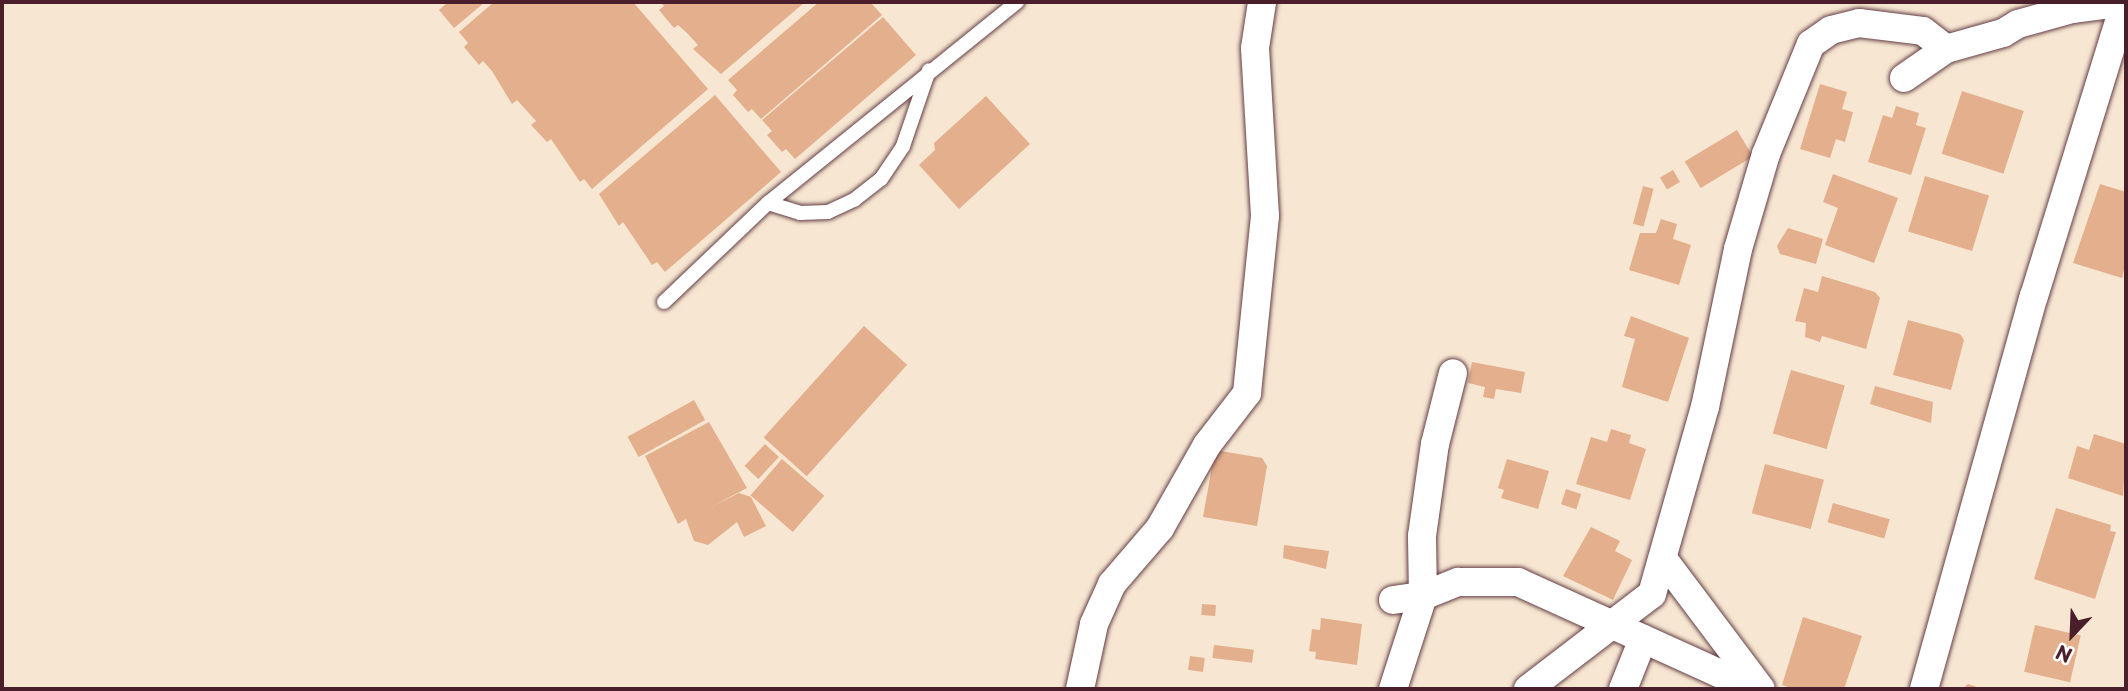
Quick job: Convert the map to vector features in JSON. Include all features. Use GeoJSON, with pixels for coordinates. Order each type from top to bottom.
{"type":"FeatureCollection","features":[{"type":"Feature","properties":{"kind":"street"},"geometry":{"type":"LineString","coordinates":[[1080,689],[1094,624],[1112,584],[1160,528],[1207,445],[1247,393],[1265,216],[1255,48],[1262,2]]}},
{"type":"Feature","properties":{"kind":"street"},"geometry":{"type":"LineString","coordinates":[[1904,78],[1947,49],[2037,17],[2126,2],[2038,283],[1924,689]]}},
{"type":"Feature","properties":{"kind":"street"},"geometry":{"type":"LineString","coordinates":[[1528,689],[1556,664],[1614,626],[1651,594],[1664,560],[1762,166],[1811,44],[1831,30],[1859,23],[1923,31],[1947,49]]}},
{"type":"Feature","properties":{"kind":"street"},"geometry":{"type":"LineString","coordinates":[[1393,689],[1423,596],[1422,536],[1434,444],[1453,373]]}},
{"type":"Feature","properties":{"kind":"street"},"geometry":{"type":"LineString","coordinates":[[1664,560],[1761,689]]}},
{"type":"Feature","properties":{"kind":"street"},"geometry":{"type":"LineString","coordinates":[[1393,600],[1423,596],[1458,582],[1518,582],[1754,689]]}},
{"type":"Feature","properties":{"kind":"street"},"geometry":{"type":"LineString","coordinates":[[1623,689],[1643,639]]}},
{"type":"Feature","properties":{"kind":"lane"},"geometry":{"type":"LineString","coordinates":[[664,302],[768,203],[929,70],[1017,2]]}},
{"type":"Feature","properties":{"kind":"lane"},"geometry":{"type":"LineString","coordinates":[[768,203],[800,213],[828,212],[854,200],[881,179],[903,146],[929,70]]}},
{"type":"Feature","properties":{"kind":"building"},"geometry":{"type":"Polygon","coordinates":[[[448,2],[485,2],[454,28],[439,10],[448,2]]]}},
{"type":"Feature","properties":{"kind":"building"},"geometry":{"type":"Polygon","coordinates":[[[494,2],[633,2],[708,89],[592,189],[584,179],[580,182],[551,139],[547,142],[531,125],[536,121],[517,100],[512,104],[483,61],[479,65],[464,47],[468,43],[459,32],[494,2]]]}},
{"type":"Feature","properties":{"kind":"building"},"geometry":{"type":"Polygon","coordinates":[[[660,2],[805,2],[721,74],[693,49],[698,45],[688,34],[678,25],[674,28],[659,10],[664,6],[660,2]]]}},
{"type":"Feature","properties":{"kind":"building"},"geometry":{"type":"Polygon","coordinates":[[[819,2],[870,2],[882,15],[761,119],[752,109],[748,112],[733,95],[737,90],[728,80],[819,2]]]}},
{"type":"Feature","properties":{"kind":"building"},"geometry":{"type":"Polygon","coordinates":[[[883,17],[916,55],[795,159],[786,149],[782,152],[767,135],[772,131],[762,120],[883,17]]]}},
{"type":"Feature","properties":{"kind":"building"},"geometry":{"type":"Polygon","coordinates":[[[1820,84],[1847,92],[1842,109],[1853,112],[1845,142],[1836,139],[1830,158],[1800,149],[1820,84]]]}},
{"type":"Feature","properties":{"kind":"building"},"geometry":{"type":"Polygon","coordinates":[[[1962,91],[2024,111],[2003,174],[1942,154],[1962,91]]]}},
{"type":"Feature","properties":{"kind":"building"},"geometry":{"type":"Polygon","coordinates":[[[715,95],[781,172],[665,272],[657,262],[652,265],[623,222],[619,226],[599,194],[715,95]]]}},
{"type":"Feature","properties":{"kind":"building"},"geometry":{"type":"Polygon","coordinates":[[[986,96],[1030,144],[959,209],[919,165],[935,150],[934,143],[986,96]]]}},
{"type":"Feature","properties":{"kind":"building"},"geometry":{"type":"Polygon","coordinates":[[[1896,106],[1919,113],[1916,125],[1926,128],[1911,175],[1868,162],[1883,115],[1892,118],[1896,106]]]}},
{"type":"Feature","properties":{"kind":"building"},"geometry":{"type":"Polygon","coordinates":[[[1737,130],[1753,157],[1701,188],[1685,161],[1737,130]]]}},
{"type":"Feature","properties":{"kind":"building"},"geometry":{"type":"Polygon","coordinates":[[[1673,170],[1680,182],[1667,190],[1660,178],[1673,170]]]}},
{"type":"Feature","properties":{"kind":"building"},"geometry":{"type":"Polygon","coordinates":[[[1833,174],[1898,198],[1874,263],[1825,245],[1838,208],[1823,202],[1833,174]]]}},
{"type":"Feature","properties":{"kind":"building"},"geometry":{"type":"Polygon","coordinates":[[[1925,176],[1989,196],[1972,251],[1908,231],[1925,176]]]}},
{"type":"Feature","properties":{"kind":"building"},"geometry":{"type":"Polygon","coordinates":[[[2100,184],[2126,192],[2126,262],[2122,278],[2073,263],[2100,184]]]}},
{"type":"Feature","properties":{"kind":"building"},"geometry":{"type":"Polygon","coordinates":[[[1643,186],[1654,189],[1644,227],[1633,224],[1643,186]]]}},
{"type":"Feature","properties":{"kind":"building"},"geometry":{"type":"Polygon","coordinates":[[[1661,219],[1677,224],[1673,239],[1691,245],[1679,285],[1629,270],[1640,233],[1656,233],[1661,219]]]}},
{"type":"Feature","properties":{"kind":"building"},"geometry":{"type":"Polygon","coordinates":[[[1788,228],[1823,239],[1816,264],[1780,254],[1777,246],[1788,228]]]}},
{"type":"Feature","properties":{"kind":"building"},"geometry":{"type":"Polygon","coordinates":[[[1822,276],[1875,292],[1880,298],[1866,349],[1822,336],[1820,342],[1805,337],[1806,323],[1795,321],[1804,288],[1818,292],[1822,276]]]}},
{"type":"Feature","properties":{"kind":"building"},"geometry":{"type":"Polygon","coordinates":[[[1631,316],[1689,338],[1668,402],[1622,387],[1635,339],[1624,336],[1631,316]]]}},
{"type":"Feature","properties":{"kind":"building"},"geometry":{"type":"Polygon","coordinates":[[[1908,320],[1960,334],[1964,340],[1951,390],[1893,375],[1908,320]]]}},
{"type":"Feature","properties":{"kind":"building"},"geometry":{"type":"Polygon","coordinates":[[[864,326],[907,365],[807,476],[764,437],[864,326]]]}},
{"type":"Feature","properties":{"kind":"building"},"geometry":{"type":"Polygon","coordinates":[[[1472,362],[1525,372],[1521,393],[1496,389],[1494,399],[1483,397],[1485,387],[1468,383],[1472,362]]]}},
{"type":"Feature","properties":{"kind":"building"},"geometry":{"type":"Polygon","coordinates":[[[1791,370],[1845,385],[1827,449],[1773,433],[1791,370]]]}},
{"type":"Feature","properties":{"kind":"building"},"geometry":{"type":"Polygon","coordinates":[[[1875,386],[1933,402],[1931,423],[1870,404],[1875,386]]]}},
{"type":"Feature","properties":{"kind":"building"},"geometry":{"type":"Polygon","coordinates":[[[694,400],[705,420],[639,457],[628,437],[694,400]]]}},
{"type":"Feature","properties":{"kind":"building"},"geometry":{"type":"Polygon","coordinates":[[[709,422],[747,488],[709,508],[739,493],[751,497],[766,526],[744,537],[737,522],[708,545],[694,541],[686,519],[678,524],[645,456],[709,422]]]}},
{"type":"Feature","properties":{"kind":"building"},"geometry":{"type":"Polygon","coordinates":[[[1611,429],[1631,435],[1629,443],[1646,449],[1630,500],[1576,484],[1591,437],[1607,442],[1611,429]]]}},
{"type":"Feature","properties":{"kind":"building"},"geometry":{"type":"Polygon","coordinates":[[[2094,434],[2126,444],[2123,496],[2068,478],[2077,446],[2089,450],[2094,434]]]}},
{"type":"Feature","properties":{"kind":"building"},"geometry":{"type":"Polygon","coordinates":[[[765,444],[779,457],[758,479],[745,466],[765,444]]]}},
{"type":"Feature","properties":{"kind":"building"},"geometry":{"type":"Polygon","coordinates":[[[1215,450],[1262,458],[1267,466],[1257,526],[1203,517],[1215,450]]]}},
{"type":"Feature","properties":{"kind":"building"},"geometry":{"type":"Polygon","coordinates":[[[782,459],[824,496],[793,532],[751,495],[782,459]]]}},
{"type":"Feature","properties":{"kind":"building"},"geometry":{"type":"Polygon","coordinates":[[[1507,459],[1549,471],[1538,509],[1501,498],[1504,490],[1498,488],[1507,459]]]}},
{"type":"Feature","properties":{"kind":"building"},"geometry":{"type":"Polygon","coordinates":[[[1765,464],[1824,480],[1811,529],[1752,513],[1765,464]]]}},
{"type":"Feature","properties":{"kind":"building"},"geometry":{"type":"Polygon","coordinates":[[[1566,489],[1581,494],[1576,509],[1561,504],[1566,489]]]}},
{"type":"Feature","properties":{"kind":"building"},"geometry":{"type":"Polygon","coordinates":[[[1833,503],[1890,519],[1884,538],[1827,522],[1833,503]]]}},
{"type":"Feature","properties":{"kind":"building"},"geometry":{"type":"Polygon","coordinates":[[[2056,508],[2111,525],[2110,531],[2116,532],[2095,599],[2034,579],[2056,508]]]}},
{"type":"Feature","properties":{"kind":"building"},"geometry":{"type":"Polygon","coordinates":[[[1591,527],[1620,541],[1615,551],[1632,560],[1613,600],[1563,576],[1591,527]]]}},
{"type":"Feature","properties":{"kind":"building"},"geometry":{"type":"Polygon","coordinates":[[[1284,545],[1329,551],[1326,569],[1283,558],[1284,545]]]}},
{"type":"Feature","properties":{"kind":"building"},"geometry":{"type":"Polygon","coordinates":[[[1202,604],[1216,605],[1215,616],[1201,615],[1202,604]]]}},
{"type":"Feature","properties":{"kind":"building"},"geometry":{"type":"Polygon","coordinates":[[[1803,617],[1862,636],[1844,689],[1794,689],[1782,685],[1803,617]]]}},
{"type":"Feature","properties":{"kind":"building"},"geometry":{"type":"Polygon","coordinates":[[[1321,618],[1362,624],[1357,665],[1315,659],[1316,652],[1309,651],[1312,629],[1320,630],[1321,618]]]}},
{"type":"Feature","properties":{"kind":"building"},"geometry":{"type":"Polygon","coordinates":[[[2035,625],[2081,636],[2070,682],[2024,672],[2035,625]]]}},
{"type":"Feature","properties":{"kind":"building"},"geometry":{"type":"Polygon","coordinates":[[[1214,645],[1254,650],[1252,663],[1212,658],[1214,645]]]}},
{"type":"Feature","properties":{"kind":"building"},"geometry":{"type":"Polygon","coordinates":[[[1190,656],[1205,658],[1203,672],[1188,670],[1190,656]]]}},
{"type":"Feature","properties":{"kind":"building"},"geometry":{"type":"Polygon","coordinates":[[[1968,684],[1983,689],[1962,689],[1968,684]]]}}]}
